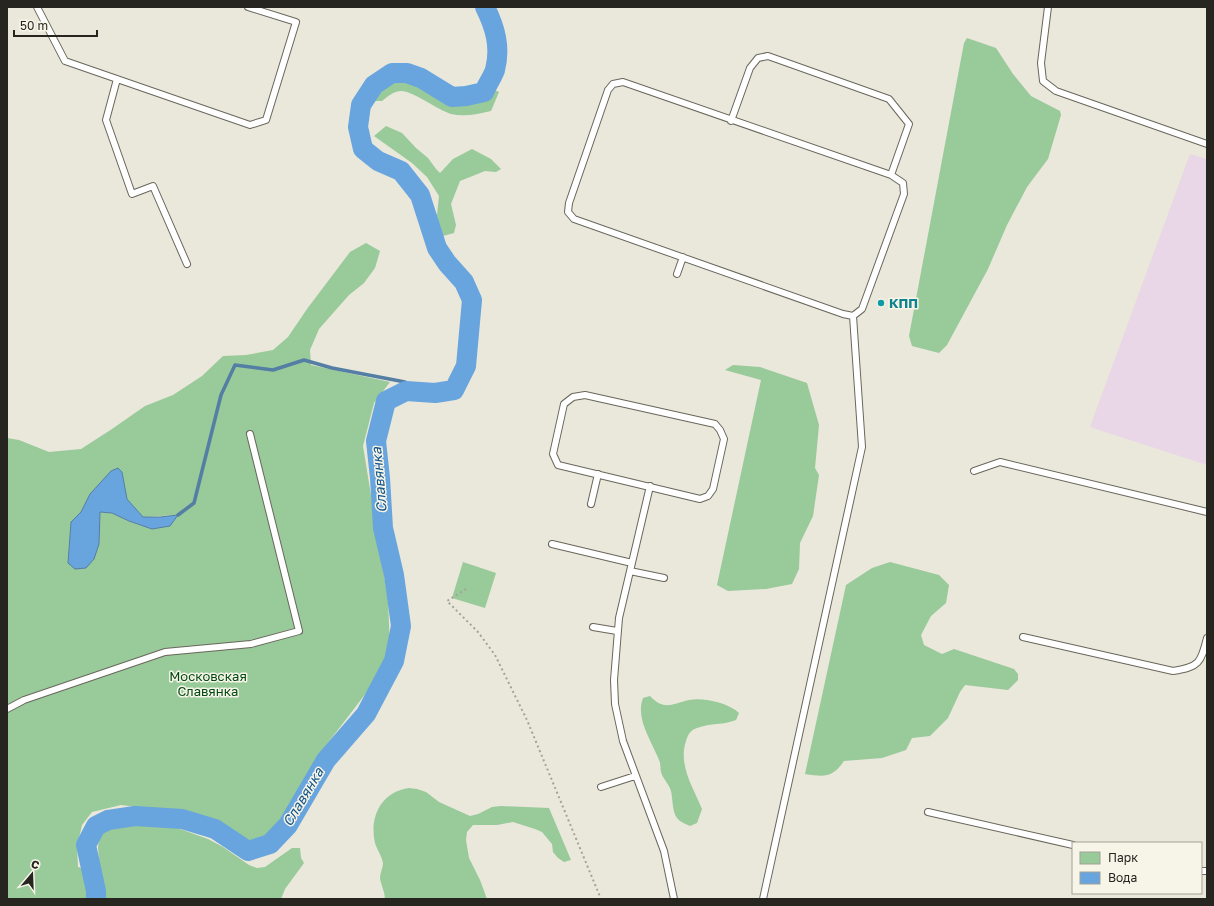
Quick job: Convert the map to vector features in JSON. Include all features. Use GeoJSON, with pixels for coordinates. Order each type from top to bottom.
{"type":"FeatureCollection","features":[{"type":"Feature","properties":{"kind":"lane"},"geometry":{"type":"LineString","coordinates":[[37,7],[65,61],[250,125],[266,120],[296,22],[248,7]]}},
{"type":"Feature","properties":{"kind":"lane"},"geometry":{"type":"LineString","coordinates":[[1048,7],[1041,64],[1043,81],[1056,91],[1207,144]]}},
{"type":"Feature","properties":{"kind":"lane"},"geometry":{"type":"LineString","coordinates":[[732,121],[750,68],[758,58],[768,56],[889,99],[909,124],[891,175]]}},
{"type":"Feature","properties":{"kind":"lane"},"geometry":{"type":"LineString","coordinates":[[117,79],[106,120],[132,194],[153,186],[187,264]]}},
{"type":"Feature","properties":{"kind":"lane"},"geometry":{"type":"LineString","coordinates":[[623,82],[891,175],[903,183],[904,194],[862,309],[853,316],[843,314],[574,219],[568,212],[569,203],[608,90],[613,84],[623,82]]}},
{"type":"Feature","properties":{"kind":"lane"},"geometry":{"type":"LineString","coordinates":[[677,274],[683,257]]}},
{"type":"Feature","properties":{"kind":"lane"},"geometry":{"type":"LineString","coordinates":[[763,899],[862,447],[853,316]]}},
{"type":"Feature","properties":{"kind":"lane"},"geometry":{"type":"LineString","coordinates":[[585,395],[715,424],[720,430],[724,439],[713,489],[708,496],[700,499],[598,474],[558,465],[553,454],[564,404],[573,397],[585,395]]}},
{"type":"Feature","properties":{"kind":"lane"},"geometry":{"type":"LineString","coordinates":[[7,709],[24,700],[165,652],[250,644],[299,631],[250,434]]}},
{"type":"Feature","properties":{"kind":"lane"},"geometry":{"type":"LineString","coordinates":[[974,471],[1000,462],[1207,512]]}},
{"type":"Feature","properties":{"kind":"lane"},"geometry":{"type":"LineString","coordinates":[[592,504],[598,474]]}},
{"type":"Feature","properties":{"kind":"lane"},"geometry":{"type":"LineString","coordinates":[[650,486],[619,618],[614,680],[615,704],[623,741],[664,851],[674,899]]}},
{"type":"Feature","properties":{"kind":"lane"},"geometry":{"type":"LineString","coordinates":[[552,544],[632,563]]}},
{"type":"Feature","properties":{"kind":"lane"},"geometry":{"type":"LineString","coordinates":[[630,571],[664,578]]}},
{"type":"Feature","properties":{"kind":"lane"},"geometry":{"type":"LineString","coordinates":[[593,627],[617,631]]}},
{"type":"Feature","properties":{"kind":"lane"},"geometry":{"type":"LineString","coordinates":[[1023,638],[1173,671],[1191,669],[1203,656],[1207,640]]}},
{"type":"Feature","properties":{"kind":"lane"},"geometry":{"type":"LineString","coordinates":[[601,787],[635,776]]}},
{"type":"Feature","properties":{"kind":"lane"},"geometry":{"type":"LineString","coordinates":[[928,812],[1072,845]]}},
{"type":"Feature","properties":{"kind":"path"},"geometry":{"type":"LineString","coordinates":[[466,589],[447,601],[478,632],[495,654],[527,720],[601,899]]}},
{"type":"Feature","properties":{"kind":"shaded area"},"geometry":{"type":"Polygon","coordinates":[[[1190,154],[1207,159],[1207,465],[1090,427],[1190,154]]]}},
{"type":"Feature","properties":{"kind":"green space"},"geometry":{"type":"Polygon","coordinates":[[[967,38],[996,48],[1013,74],[1031,96],[1060,111],[1061,115],[1048,159],[1027,187],[1007,225],[988,269],[947,345],[939,353],[912,346],[909,336],[964,43],[967,38]]]}},
{"type":"Feature","properties":{"kind":"green space"},"geometry":{"type":"Polygon","coordinates":[[[394,79],[416,81],[438,97],[462,102],[484,98],[490,88],[499,92],[491,111],[466,115],[451,114],[439,109],[419,97],[401,91],[393,93],[382,101],[373,101],[376,89],[394,79]]]}},
{"type":"Feature","properties":{"kind":"green space"},"geometry":{"type":"Polygon","coordinates":[[[386,126],[402,133],[428,158],[440,173],[453,159],[472,149],[491,159],[501,169],[496,172],[485,171],[460,181],[451,204],[456,225],[454,233],[443,236],[439,228],[437,215],[439,196],[427,177],[412,163],[374,136],[386,126]]]}},
{"type":"Feature","properties":{"kind":"green space","name":"Московская Славянка"},"geometry":{"type":"Polygon","coordinates":[[[366,243],[380,251],[375,268],[364,283],[349,295],[319,329],[310,350],[311,365],[390,382],[374,403],[363,446],[388,600],[390,648],[373,684],[324,748],[286,822],[271,835],[256,843],[241,839],[220,824],[167,811],[121,805],[92,812],[82,825],[77,847],[78,867],[85,869],[89,888],[89,899],[7,899],[7,438],[19,440],[49,452],[81,449],[145,406],[173,395],[202,376],[223,356],[246,355],[273,350],[288,337],[350,252],[366,243]],[[111,471],[81,512],[71,522],[68,563],[98,526],[100,512],[112,513],[152,529],[178,515],[143,517],[127,499],[122,472],[111,471]]]}},
{"type":"Feature","properties":{"kind":"green space"},"geometry":{"type":"Polygon","coordinates":[[[733,365],[760,367],[807,383],[819,425],[815,468],[819,475],[813,516],[800,543],[799,569],[792,584],[766,589],[728,591],[717,585],[761,380],[725,370],[733,365]]]}},
{"type":"Feature","properties":{"kind":"green space"},"geometry":{"type":"Polygon","coordinates":[[[463,562],[496,573],[485,608],[452,598],[463,562]]]}},
{"type":"Feature","properties":{"kind":"green space"},"geometry":{"type":"Polygon","coordinates":[[[890,562],[939,575],[949,585],[946,603],[931,616],[921,635],[924,645],[942,654],[954,649],[1014,669],[1018,674],[1018,680],[1008,690],[965,685],[960,692],[948,718],[930,736],[912,738],[906,750],[882,758],[844,761],[836,771],[828,775],[818,776],[805,774],[846,585],[872,568],[890,562]]]}},
{"type":"Feature","properties":{"kind":"green space"},"geometry":{"type":"Polygon","coordinates":[[[650,696],[655,701],[664,705],[695,699],[708,700],[729,706],[739,713],[736,720],[727,723],[707,725],[691,731],[686,741],[684,750],[685,767],[702,809],[697,823],[690,826],[680,821],[675,815],[671,791],[662,775],[660,762],[645,730],[641,714],[641,706],[643,698],[650,696]]]}},
{"type":"Feature","properties":{"kind":"green space"},"geometry":{"type":"Polygon","coordinates":[[[409,788],[426,792],[439,802],[470,816],[492,807],[501,806],[549,808],[571,860],[564,862],[558,858],[553,852],[552,844],[542,832],[535,829],[513,822],[497,825],[473,825],[467,832],[466,840],[469,858],[480,880],[487,899],[385,899],[380,878],[383,863],[375,843],[374,824],[379,807],[384,800],[399,790],[409,788]]]}},
{"type":"Feature","properties":{"kind":"green space"},"geometry":{"type":"Polygon","coordinates":[[[156,823],[161,825],[169,825],[208,839],[223,847],[249,865],[257,868],[265,867],[292,848],[300,848],[301,858],[304,863],[285,889],[281,899],[102,899],[98,848],[99,837],[104,829],[116,824],[156,823]]]}},
{"type":"Feature","properties":{"kind":"water"},"geometry":{"type":"Polygon","coordinates":[[[118,468],[122,472],[127,499],[143,517],[178,515],[170,526],[152,529],[112,513],[100,512],[99,544],[94,559],[86,568],[75,569],[68,563],[71,522],[81,512],[90,494],[111,471],[118,468]]]}},
{"type":"Feature","properties":{"kind":"waterway","name":"Славянка"},"geometry":{"type":"LineString","coordinates":[[96,899],[96,891],[86,845],[96,826],[108,820],[135,816],[182,819],[215,829],[248,851],[270,844],[288,825],[326,760],[366,714],[394,661],[401,626],[394,575],[383,528],[376,441],[386,401],[406,391],[435,393],[454,390],[466,366],[472,300],[464,282],[447,263],[437,248],[420,195],[401,171],[378,161],[363,149],[358,127],[361,105],[374,85],[392,73],[407,73],[421,78],[452,97],[484,92],[495,70],[497,62],[496,37],[492,22],[485,7]]}},
{"type":"Feature","properties":{"kind":"waterway"},"geometry":{"type":"LineString","coordinates":[[178,515],[194,503],[221,395],[235,365],[273,370],[304,360],[332,368],[405,382],[414,392]]}},
{"type":"Feature","properties":{"kind":"place","name":"КПП"},"geometry":{"type":"Point","coordinates":[881,303]}}]}
